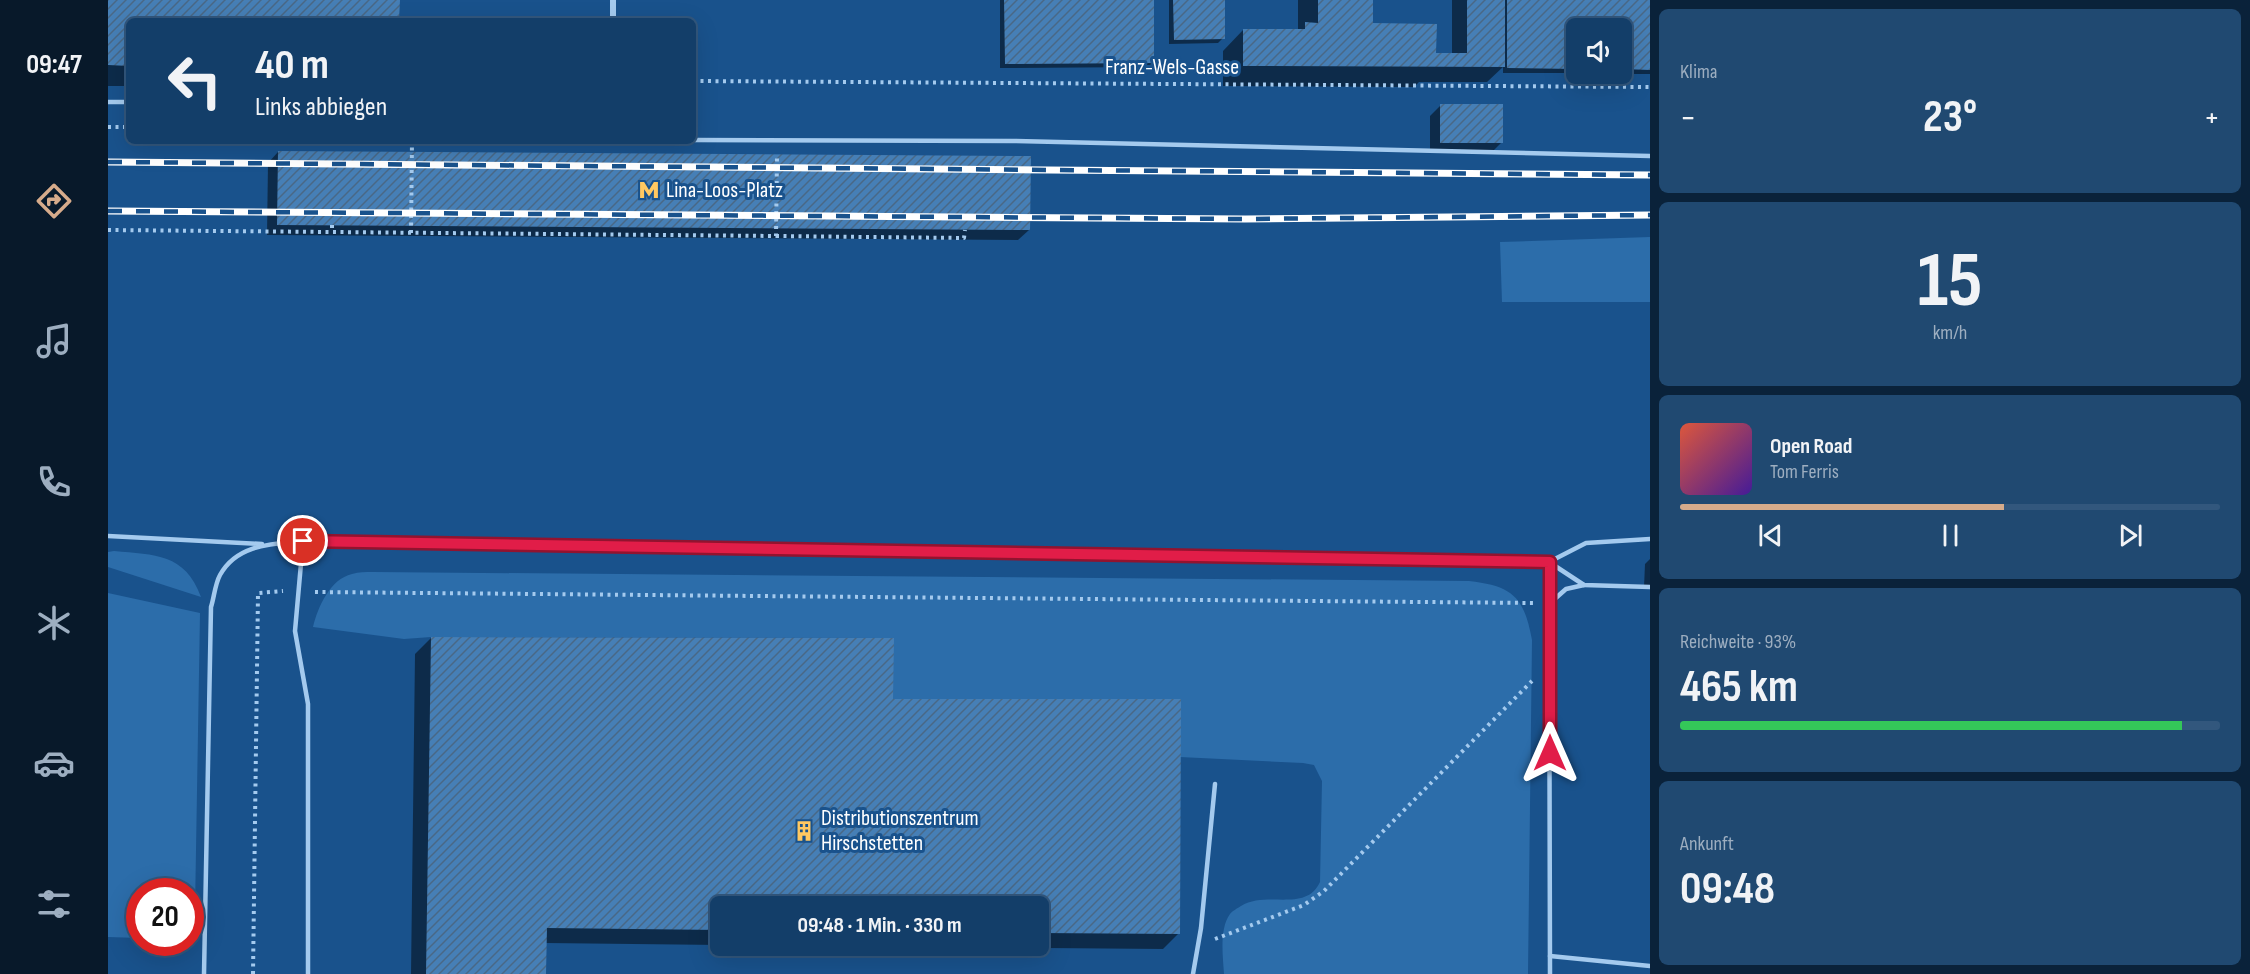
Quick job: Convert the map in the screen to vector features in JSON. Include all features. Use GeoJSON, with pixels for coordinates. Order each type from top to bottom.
{"type":"FeatureCollection","features":[{"type":"Feature","properties":{"kind":"street"},"geometry":{"type":"LineString","coordinates":[[613,0],[613,18]]}},
{"type":"Feature","properties":{"kind":"lane"},"geometry":{"type":"LineString","coordinates":[[108,102],[126,102]]}},
{"type":"Feature","properties":{"kind":"lane"},"geometry":{"type":"LineString","coordinates":[[696,140],[1013,141],[1650,156]]}},
{"type":"Feature","properties":{"kind":"lane"},"geometry":{"type":"LineString","coordinates":[[108,536],[265,544],[303,541],[1550,562],[1586,543],[1650,539]]}},
{"type":"Feature","properties":{"kind":"lane"},"geometry":{"type":"LineString","coordinates":[[303,541],[295,631],[308,704],[308,974]]}},
{"type":"Feature","properties":{"kind":"lane"},"geometry":{"type":"LineString","coordinates":[[204,974],[211,607],[220,575],[232,561],[239,554],[265,544]]}},
{"type":"Feature","properties":{"kind":"lane"},"geometry":{"type":"LineString","coordinates":[[1550,562],[1584,585]]}},
{"type":"Feature","properties":{"kind":"lane"},"geometry":{"type":"LineString","coordinates":[[1550,562],[1550,974]]}},
{"type":"Feature","properties":{"kind":"lane"},"geometry":{"type":"LineString","coordinates":[[1550,604],[1566,589],[1584,585],[1650,587]]}},
{"type":"Feature","properties":{"kind":"lane"},"geometry":{"type":"LineString","coordinates":[[1193,974],[1215,784]]}},
{"type":"Feature","properties":{"kind":"lane"},"geometry":{"type":"LineString","coordinates":[[1550,956],[1650,966]]}},
{"type":"Feature","properties":{"kind":"path","name":"Franz-Wels-Gasse"},"geometry":{"type":"LineString","coordinates":[[696,81],[1650,87]]}},
{"type":"Feature","properties":{"kind":"path"},"geometry":{"type":"LineString","coordinates":[[108,127],[126,127]]}},
{"type":"Feature","properties":{"kind":"path"},"geometry":{"type":"LineString","coordinates":[[777,140],[777,236]]}},
{"type":"Feature","properties":{"kind":"path"},"geometry":{"type":"LineString","coordinates":[[411,233],[412,144]]}},
{"type":"Feature","properties":{"kind":"path"},"geometry":{"type":"LineString","coordinates":[[332,225],[332,232]]}},
{"type":"Feature","properties":{"kind":"path"},"geometry":{"type":"LineString","coordinates":[[108,230],[964,238],[965,230]]}},
{"type":"Feature","properties":{"kind":"path"},"geometry":{"type":"LineString","coordinates":[[253,974],[258,593],[278,591],[1550,604]]}},
{"type":"Feature","properties":{"kind":"path"},"geometry":{"type":"LineString","coordinates":[[1198,945],[1304,905],[1324,891],[1550,663]]}},
{"type":"Feature","properties":{"kind":"shaded area"},"geometry":{"type":"Polygon","coordinates":[[[1650,237],[1650,302],[1502,302],[1500,242],[1650,237]]]}},
{"type":"Feature","properties":{"kind":"shaded area"},"geometry":{"type":"Polygon","coordinates":[[[108,552],[155,556],[177,564],[194,583],[201,597],[108,567],[108,552]]]}},
{"type":"Feature","properties":{"kind":"shaded area"},"geometry":{"type":"Polygon","coordinates":[[[372,572],[1469,581],[1496,586],[1514,596],[1520,604],[1529,625],[1532,640],[1528,974],[1224,974],[1223,935],[1231,913],[1251,902],[1305,897],[1314,891],[1320,882],[1322,781],[1314,765],[1303,763],[1180,757],[1180,699],[893,699],[893,638],[431,637],[404,639],[313,627],[326,595],[337,582],[352,574],[372,572]]]}},
{"type":"Feature","properties":{"kind":"shaded area"},"geometry":{"type":"Polygon","coordinates":[[[108,593],[200,613],[196,878],[126,878],[126,938],[108,937],[108,593]]]}},
{"type":"Feature","properties":{"kind":"building"},"geometry":{"type":"Polygon","coordinates":[[[108,0],[400,0],[399,18],[126,18],[126,66],[108,65],[108,0]]]}},
{"type":"Feature","properties":{"kind":"building"},"geometry":{"type":"Polygon","coordinates":[[[1004,0],[1154,0],[1154,63],[1005,64],[1004,0]]]}},
{"type":"Feature","properties":{"kind":"building"},"geometry":{"type":"Polygon","coordinates":[[[1173,0],[1225,0],[1225,39],[1174,40],[1173,0]]]}},
{"type":"Feature","properties":{"kind":"building"},"geometry":{"type":"Polygon","coordinates":[[[1318,0],[1373,0],[1373,23],[1437,24],[1436,53],[1467,53],[1467,0],[1505,0],[1505,67],[1243,66],[1243,29],[1305,29],[1305,22],[1318,23],[1318,0]]]}},
{"type":"Feature","properties":{"kind":"building"},"geometry":{"type":"Polygon","coordinates":[[[1507,0],[1650,0],[1650,70],[1632,69],[1632,18],[1566,18],[1566,69],[1507,68],[1507,0]]]}},
{"type":"Feature","properties":{"kind":"building"},"geometry":{"type":"Polygon","coordinates":[[[1440,104],[1503,104],[1503,143],[1440,143],[1440,104]]]}},
{"type":"Feature","properties":{"kind":"building"},"geometry":{"type":"Polygon","coordinates":[[[278,151],[1031,156],[1030,230],[277,225],[278,151]]]}},
{"type":"Feature","properties":{"kind":"building","name":"Distributionszentrum Hirschstetten"},"geometry":{"type":"Polygon","coordinates":[[[431,637],[894,638],[893,699],[1181,699],[1180,934],[1049,933],[1049,896],[710,896],[710,930],[547,928],[546,974],[426,974],[431,637]]]}},
{"type":"Feature","properties":{"kind":"railway"},"geometry":{"type":"LineString","coordinates":[[108,162],[1650,175]]}},
{"type":"Feature","properties":{"kind":"railway"},"geometry":{"type":"LineString","coordinates":[[108,211],[1245,219],[1650,215]]}},
{"type":"Feature","properties":{"kind":"place","name":"Lina-Loos-Platz"},"geometry":{"type":"Point","coordinates":[649,190]}},
{"type":"Feature","properties":{"kind":"place","name":"Distributionszentrum Hirschstetten"},"geometry":{"type":"Point","coordinates":[804,831]}},
{"type":"Feature","properties":{"kind":"route"},"geometry":{"type":"LineString","coordinates":[[303,541],[1550,562],[1550,753]]}}]}
